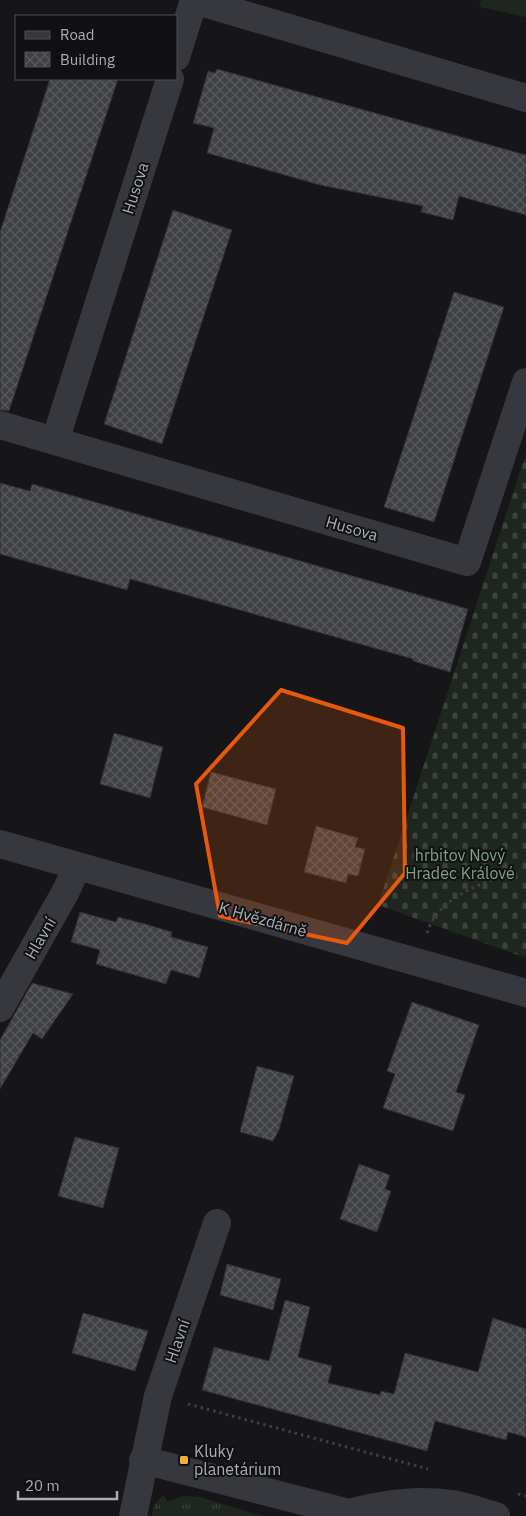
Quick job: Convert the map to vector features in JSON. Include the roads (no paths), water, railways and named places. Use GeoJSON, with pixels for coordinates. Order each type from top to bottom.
{"type":"FeatureCollection","features":[{"type":"Feature","properties":{"kind":"street"},"geometry":{"type":"LineString","coordinates":[[178,51],[194,0],[526,98]]}},
{"type":"Feature","properties":{"kind":"street","name":"Husova"},"geometry":{"type":"LineString","coordinates":[[55,441],[170,80]]}},
{"type":"Feature","properties":{"kind":"street","name":"Husova"},"geometry":{"type":"LineString","coordinates":[[0,426],[467,562],[526,382]]}},
{"type":"Feature","properties":{"kind":"street","name":"K Hvězdárně"},"geometry":{"type":"LineString","coordinates":[[0,844],[526,994]]}},
{"type":"Feature","properties":{"kind":"street","name":"Hlavní"},"geometry":{"type":"LineString","coordinates":[[0,1008],[66,892],[77,866]]}},
{"type":"Feature","properties":{"kind":"street","name":"Hlavní"},"geometry":{"type":"LineString","coordinates":[[133,1516],[143,1460],[158,1396],[216,1223]]}},
{"type":"Feature","properties":{"kind":"street"},"geometry":{"type":"LineString","coordinates":[[143,1460],[344,1514],[375,1506],[404,1502],[451,1504],[496,1516]]}},
{"type":"Feature","properties":{"kind":"place","name":"Kluky planetárium"},"geometry":{"type":"Point","coordinates":[184,1460]}},
{"type":"Feature","properties":{"kind":"park label","name":"hrbitov Nový Hradec Králové"},"geometry":{"type":"Point","coordinates":[460,864]}}]}
